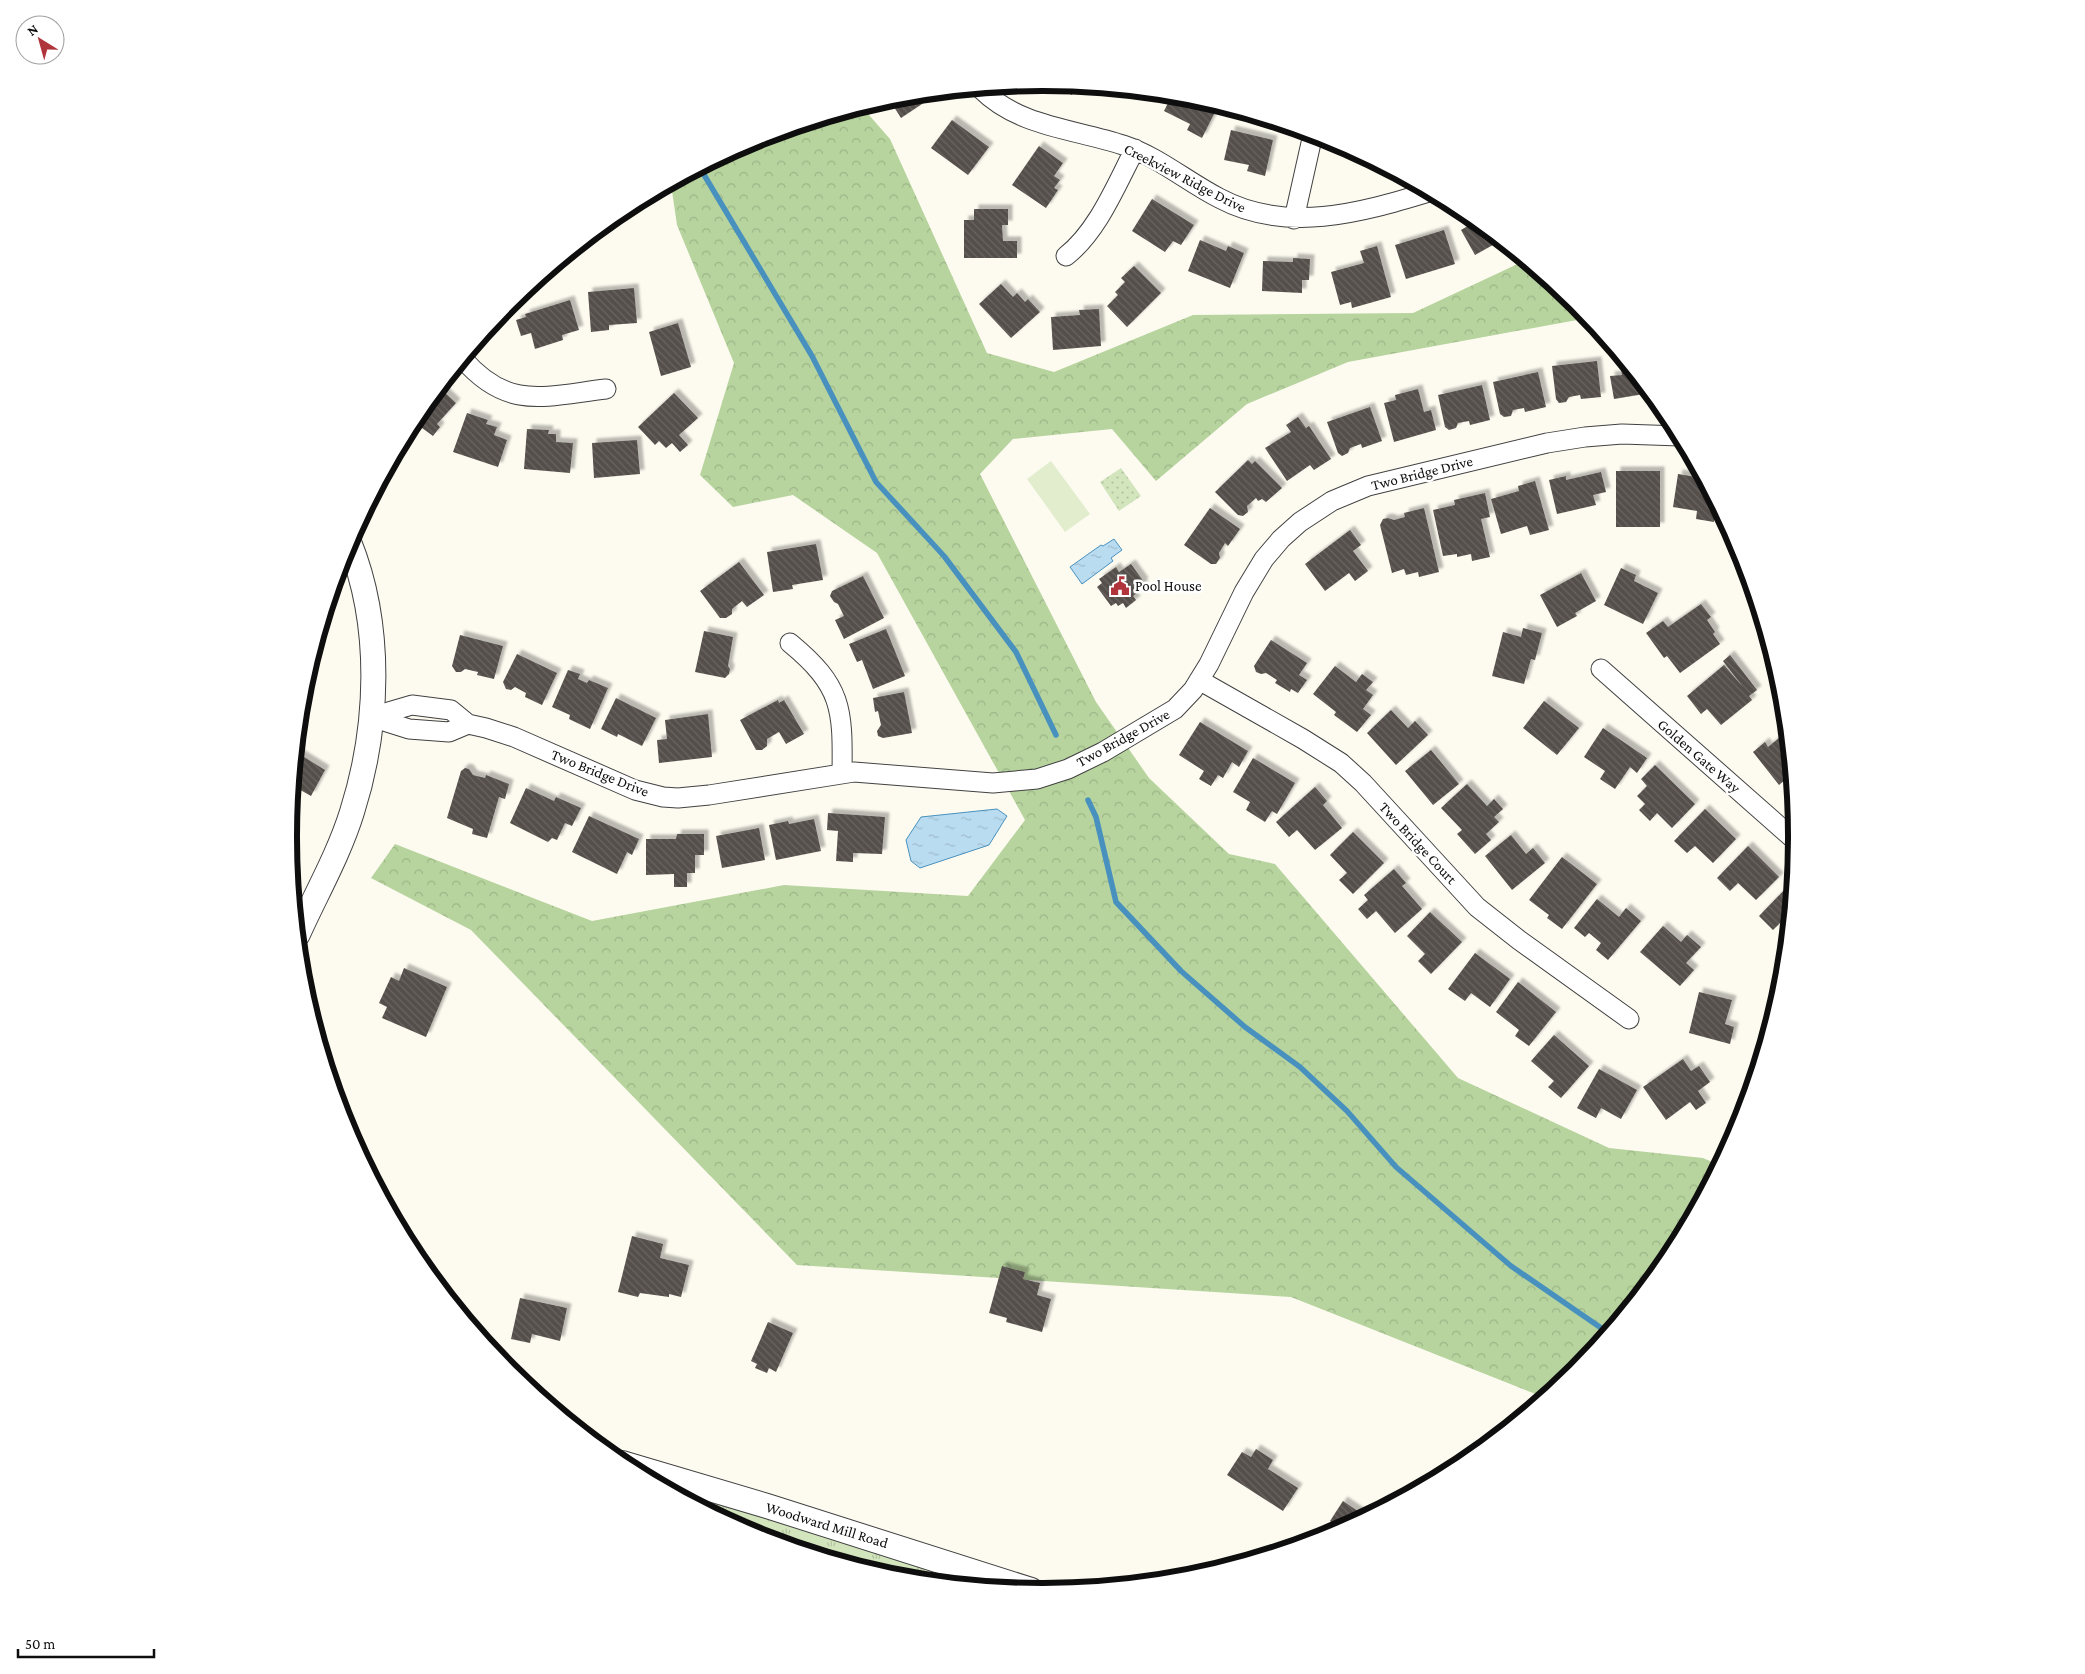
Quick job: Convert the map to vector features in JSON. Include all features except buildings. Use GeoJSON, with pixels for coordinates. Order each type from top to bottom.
{"type":"FeatureCollection","features":[{"type":"Feature","properties":{"kind":"street","name":"Creekview Ridge Drive"},"geometry":{"type":"LineString","coordinates":[[987,94],[1002,106],[1020,116],[1135,149],[1169,166],[1219,198],[1258,214],[1315,218],[1352,212],[1420,194]]}},
{"type":"Feature","properties":{"kind":"street"},"geometry":{"type":"LineString","coordinates":[[1294,218],[1311,142]]}},
{"type":"Feature","properties":{"kind":"street"},"geometry":{"type":"LineString","coordinates":[[1066,256],[1077,247],[1091,229],[1135,149]]}},
{"type":"Feature","properties":{"kind":"street"},"geometry":{"type":"LineString","coordinates":[[467,364],[475,373],[500,391],[523,397],[606,388]]}},
{"type":"Feature","properties":{"kind":"street","name":"Two Bridge Drive"},"geometry":{"type":"LineString","coordinates":[[371,717],[409,729],[449,732],[468,724],[486,728],[514,737],[635,790],[678,798],[710,795],[842,773],[868,772],[993,783],[1037,779],[1083,762],[1176,709],[1199,680],[1250,581],[1264,559],[1300,522],[1321,507],[1343,495],[1368,486],[1566,439],[1622,434],[1671,436]]}},
{"type":"Feature","properties":{"kind":"street"},"geometry":{"type":"LineString","coordinates":[[302,925],[352,812],[364,762],[371,717],[373,669],[368,614],[363,587],[353,555]]}},
{"type":"Feature","properties":{"kind":"street"},"geometry":{"type":"LineString","coordinates":[[790,643],[822,673],[836,697],[842,734],[842,773]]}},
{"type":"Feature","properties":{"kind":"street","name":"Golden Gate Way"},"geometry":{"type":"LineString","coordinates":[[1602,669],[1788,831]]}},
{"type":"Feature","properties":{"kind":"street","name":"Two Bridge Court"},"geometry":{"type":"LineString","coordinates":[[1199,680],[1313,744],[1341,762],[1363,783],[1478,907],[1513,936],[1629,1019]]}},
{"type":"Feature","properties":{"kind":"street","name":"Woodward Mill Road"},"geometry":{"type":"LineString","coordinates":[[652,1472],[767,1506],[1004,1581]]}},
{"type":"Feature","properties":{"kind":"green space"},"geometry":{"type":"Polygon","coordinates":[[[867,113],[890,139],[987,353],[1054,372],[1193,315],[1413,313],[1519,263],[1579,320],[1348,362],[1247,404],[1156,481],[1112,429],[1013,439],[980,474],[1096,702],[1149,778],[1229,854],[1275,864],[1458,1078],[1609,1148],[1703,1158],[1713,1162],[1688,1210],[1663,1251],[1634,1291],[1603,1329],[1537,1395],[1291,1297],[797,1265],[471,930],[371,878],[395,844],[592,921],[784,885],[968,896],[1025,820],[877,553],[793,495],[733,507],[700,475],[734,363],[677,225],[672,190],[713,168],[757,148],[803,131],[867,113]]]}},
{"type":"Feature","properties":{"kind":"green space"},"geometry":{"type":"Polygon","coordinates":[[[1051,461],[1090,514],[1065,532],[1027,479],[1051,461]]]}},
{"type":"Feature","properties":{"kind":"green space"},"geometry":{"type":"Polygon","coordinates":[[[1121,468],[1141,496],[1119,511],[1100,482],[1121,468]]]}},
{"type":"Feature","properties":{"kind":"green space"},"geometry":{"type":"Polygon","coordinates":[[[682,1489],[967,1578],[897,1568],[849,1557],[803,1543],[757,1526],[682,1489]]]}},
{"type":"Feature","properties":{"kind":"water"},"geometry":{"type":"Polygon","coordinates":[[[1114,539],[1122,550],[1111,558],[1113,561],[1082,584],[1070,567],[1101,545],[1103,546],[1114,539]]]}},
{"type":"Feature","properties":{"kind":"water"},"geometry":{"type":"Polygon","coordinates":[[[997,809],[1007,816],[989,845],[920,868],[911,861],[906,840],[921,817],[997,809]]]}},
{"type":"Feature","properties":{"kind":"waterway"},"geometry":{"type":"LineString","coordinates":[[703,173],[812,356],[876,482],[944,556],[1016,652],[1056,735]]}},
{"type":"Feature","properties":{"kind":"waterway"},"geometry":{"type":"LineString","coordinates":[[1088,800],[1096,817],[1116,902],[1181,971],[1245,1027],[1300,1067],[1347,1111],[1396,1167],[1511,1266],[1603,1329]]}},
{"type":"Feature","properties":{"kind":"place","name":"Pool House"},"geometry":{"type":"Point","coordinates":[1120,586]}}]}
